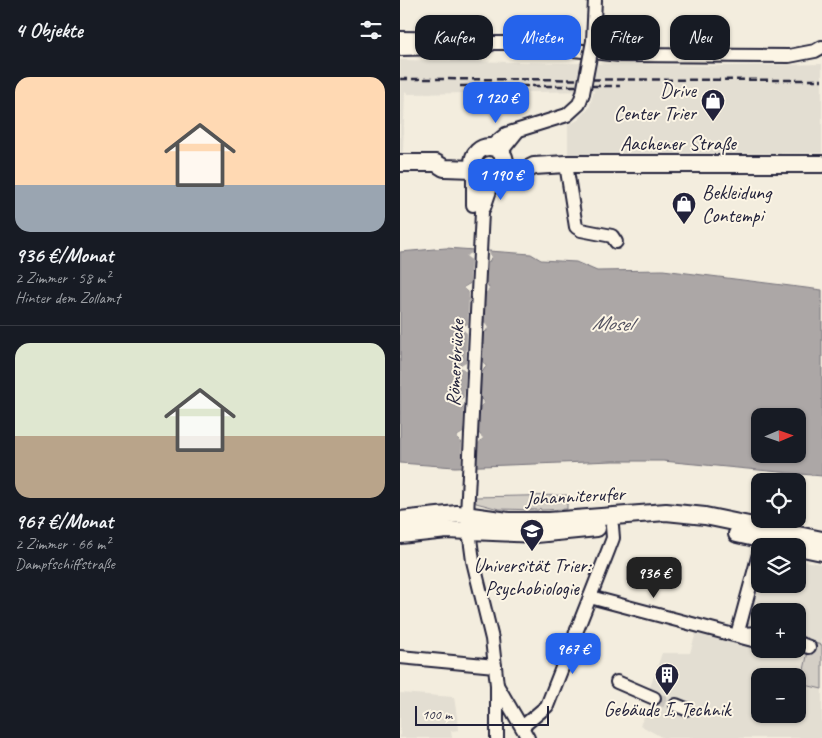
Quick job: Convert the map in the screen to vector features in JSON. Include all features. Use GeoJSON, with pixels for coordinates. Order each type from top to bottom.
{"type":"FeatureCollection","features":[{"type":"Feature","properties":{"kind":"main road","name":"Aachener Straße"},"geometry":{"type":"LineString","coordinates":[[400,163],[436,163],[444,159],[524,170],[534,166],[566,164],[822,164]]}},
{"type":"Feature","properties":{"kind":"main road","name":"Johanniterufer"},"geometry":{"type":"LineString","coordinates":[[400,535],[440,530],[469,523],[608,521],[666,512],[687,513],[752,538]]}},
{"type":"Feature","properties":{"kind":"main road","name":"Johanniterufer"},"geometry":{"type":"LineString","coordinates":[[400,520],[457,514],[469,523]]}},
{"type":"Feature","properties":{"kind":"main road","name":"Johanniterufer"},"geometry":{"type":"LineString","coordinates":[[806,540],[822,540]]}},
{"type":"Feature","properties":{"kind":"main road"},"geometry":{"type":"LineString","coordinates":[[806,549],[822,552]]}},
{"type":"Feature","properties":{"kind":"street"},"geometry":{"type":"LineString","coordinates":[[480,229],[474,205],[473,176],[489,165],[506,134],[567,116],[577,107],[583,93],[593,41],[595,0]]}},
{"type":"Feature","properties":{"kind":"street"},"geometry":{"type":"LineString","coordinates":[[400,38],[415,38]]}},
{"type":"Feature","properties":{"kind":"street"},"geometry":{"type":"LineString","coordinates":[[493,43],[620,55],[789,56],[815,51],[822,47]]}},
{"type":"Feature","properties":{"kind":"street"},"geometry":{"type":"LineString","coordinates":[[400,49],[415,49]]}},
{"type":"Feature","properties":{"kind":"street"},"geometry":{"type":"LineString","coordinates":[[566,164],[576,227],[581,230],[612,236],[616,242]]}},
{"type":"Feature","properties":{"kind":"street","name":"Römerbrücke"},"geometry":{"type":"LineString","coordinates":[[489,165],[480,229],[467,496],[473,561],[492,639],[497,685],[497,735]]}},
{"type":"Feature","properties":{"kind":"street"},"geometry":{"type":"LineString","coordinates":[[497,685],[525,733],[546,706],[590,597],[613,538],[608,521]]}},
{"type":"Feature","properties":{"kind":"street"},"geometry":{"type":"LineString","coordinates":[[737,635],[751,568]]}},
{"type":"Feature","properties":{"kind":"street"},"geometry":{"type":"LineString","coordinates":[[590,597],[751,639]]}},
{"type":"Feature","properties":{"kind":"street"},"geometry":{"type":"LineString","coordinates":[[737,635],[751,634]]}},
{"type":"Feature","properties":{"kind":"street"},"geometry":{"type":"LineString","coordinates":[[400,657],[495,666]]}},
{"type":"Feature","properties":{"kind":"street"},"geometry":{"type":"LineString","coordinates":[[617,682],[654,698]]}},
{"type":"Feature","properties":{"kind":"shaded area"},"geometry":{"type":"Polygon","coordinates":[[[400,60],[730,66],[822,64],[822,153],[568,154],[568,125],[578,120],[589,108],[594,91],[408,94],[405,91],[403,151],[400,157],[400,60]]]}},
{"type":"Feature","properties":{"kind":"shaded area"},"geometry":{"type":"Polygon","coordinates":[[[567,495],[567,509],[541,510],[540,508],[538,510],[499,509],[476,503],[475,497],[567,495]]]}},
{"type":"Feature","properties":{"kind":"shaded area"},"geometry":{"type":"Polygon","coordinates":[[[806,561],[822,564],[822,738],[663,738],[640,725],[654,698],[649,690],[662,653],[690,653],[697,629],[742,641],[751,606],[751,658],[806,658],[806,603],[752,603],[754,593],[806,593],[806,561]]]}},
{"type":"Feature","properties":{"kind":"shaded area"},"geometry":{"type":"Polygon","coordinates":[[[810,642],[822,645],[822,689],[806,685],[806,668],[804,668],[810,642]]]}},
{"type":"Feature","properties":{"kind":"shaded area"},"geometry":{"type":"Polygon","coordinates":[[[400,693],[454,697],[459,730],[451,731],[452,738],[400,738],[400,693]]]}},
{"type":"Feature","properties":{"kind":"water","name":"Mosel"},"geometry":{"type":"Polygon","coordinates":[[[446,248],[531,254],[541,260],[576,262],[597,271],[663,270],[822,290],[822,476],[663,461],[455,467],[400,463],[400,252],[446,248]],[[487,252],[467,256],[471,260],[489,262],[491,257],[487,252]],[[469,284],[463,288],[469,293],[485,294],[489,287],[469,284]],[[484,323],[461,328],[477,334],[487,331],[484,323]],[[482,361],[459,366],[465,370],[483,371],[486,366],[482,361]],[[464,397],[458,401],[464,405],[480,407],[484,402],[481,397],[464,397]],[[463,433],[456,437],[461,442],[482,440],[480,434],[463,433]]]}},
{"type":"Feature","properties":{"kind":"pier"},"geometry":{"type":"Polygon","coordinates":[[[472,247],[487,248],[491,257],[487,263],[486,284],[489,289],[485,294],[484,322],[488,328],[483,333],[482,361],[486,366],[481,372],[480,397],[484,402],[480,407],[478,433],[483,438],[478,443],[477,469],[461,470],[462,442],[456,437],[463,433],[464,406],[458,401],[464,397],[466,371],[459,366],[466,362],[467,333],[461,328],[468,324],[469,293],[463,288],[470,284],[471,260],[466,256],[472,253],[472,247]]]}},
{"type":"Feature","properties":{"kind":"tunnel"},"geometry":{"type":"LineString","coordinates":[[654,698],[676,705]]}},
{"type":"Feature","properties":{"kind":"railway"},"geometry":{"type":"LineString","coordinates":[[400,79],[822,80]]}},
{"type":"Feature","properties":{"kind":"railway"},"geometry":{"type":"LineString","coordinates":[[460,86],[620,86]]}},
{"type":"Feature","properties":{"kind":"place","name":"Drive Center Trier"},"geometry":{"type":"Point","coordinates":[713,122]}},
{"type":"Feature","properties":{"kind":"place","name":"Bekleidung Contempi"},"geometry":{"type":"Point","coordinates":[684,225]}},
{"type":"Feature","properties":{"kind":"place","name":"Universität Trier: Psychobiologie"},"geometry":{"type":"Point","coordinates":[532,552]}},
{"type":"Feature","properties":{"kind":"place","name":"Gebäude I, Technik"},"geometry":{"type":"Point","coordinates":[667,696]}}]}
